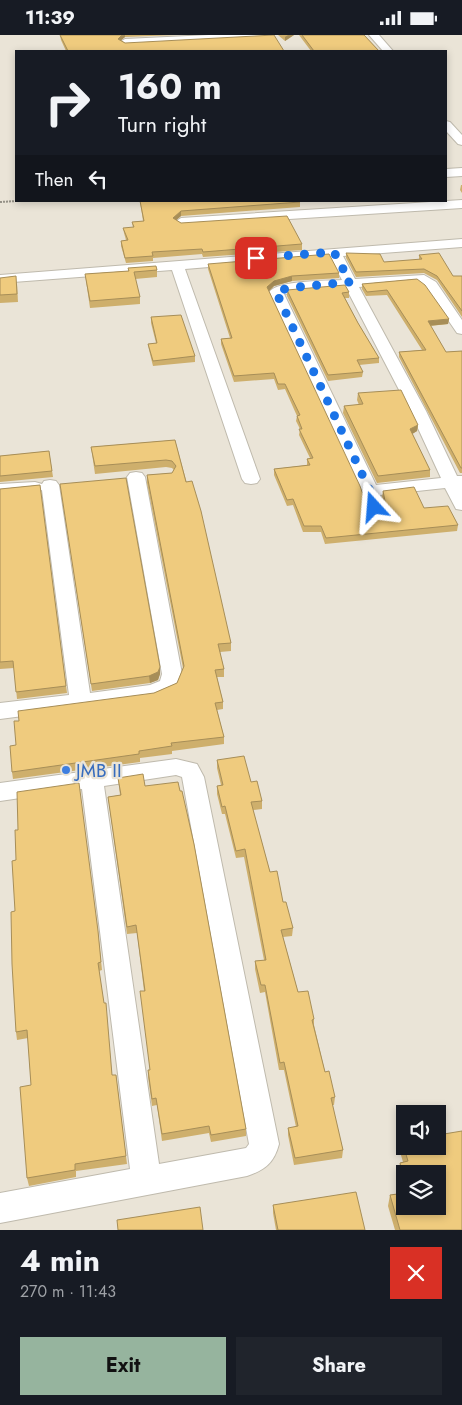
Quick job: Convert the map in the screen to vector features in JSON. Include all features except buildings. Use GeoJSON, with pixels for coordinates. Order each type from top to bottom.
{"type":"FeatureCollection","features":[{"type":"Feature","properties":{"kind":"street"},"geometry":{"type":"LineString","coordinates":[[125,42],[266,35]]}},
{"type":"Feature","properties":{"kind":"street"},"geometry":{"type":"LineString","coordinates":[[374,35],[387,50]]}},
{"type":"Feature","properties":{"kind":"street"},"geometry":{"type":"LineString","coordinates":[[449,129],[462,142]]}},
{"type":"Feature","properties":{"kind":"street"},"geometry":{"type":"LineString","coordinates":[[447,173],[462,173]]}},
{"type":"Feature","properties":{"kind":"street"},"geometry":{"type":"LineString","coordinates":[[181,222],[462,204]]}},
{"type":"Feature","properties":{"kind":"street"},"geometry":{"type":"LineString","coordinates":[[0,279],[462,243]]}},
{"type":"Feature","properties":{"kind":"street"},"geometry":{"type":"LineString","coordinates":[[334,252],[456,482],[462,505]]}},
{"type":"Feature","properties":{"kind":"street"},"geometry":{"type":"LineString","coordinates":[[177,265],[251,479]]}},
{"type":"Feature","properties":{"kind":"street"},"geometry":{"type":"LineString","coordinates":[[456,482],[372,499],[276,292],[288,288],[350,282],[412,277],[423,279],[431,285],[462,330]]}},
{"type":"Feature","properties":{"kind":"street"},"geometry":{"type":"LineString","coordinates":[[0,711],[161,690],[169,685],[172,679],[143,476],[117,479]]}},
{"type":"Feature","properties":{"kind":"street"},"geometry":{"type":"LineString","coordinates":[[0,489],[59,485],[80,700]]}},
{"type":"Feature","properties":{"kind":"street"},"geometry":{"type":"LineString","coordinates":[[0,792],[176,767],[189,770],[193,777],[263,1135],[262,1153],[256,1159],[0,1208]]}},
{"type":"Feature","properties":{"kind":"street"},"geometry":{"type":"LineString","coordinates":[[92,780],[146,1180]]}},
{"type":"Feature","properties":{"kind":"path"},"geometry":{"type":"LineString","coordinates":[[0,202],[15,201]]}},
{"type":"Feature","properties":{"kind":"place","name":"JMB II"},"geometry":{"type":"Point","coordinates":[66,770]}},
{"type":"Feature","properties":{"kind":"route"},"geometry":{"type":"LineString","coordinates":[[256,258],[334,252],[350,282],[288,288],[276,292],[370,491],[374,507]]}}]}
